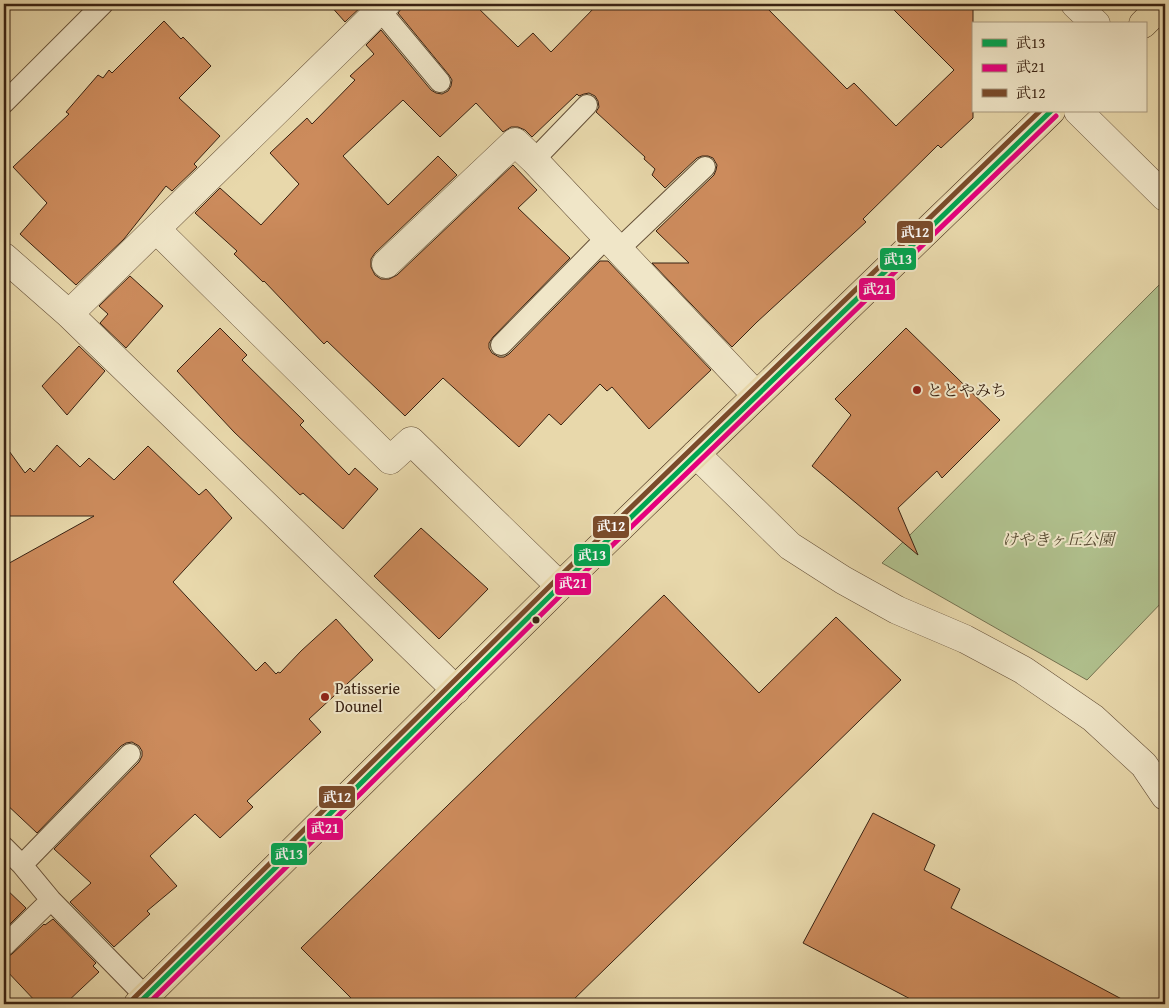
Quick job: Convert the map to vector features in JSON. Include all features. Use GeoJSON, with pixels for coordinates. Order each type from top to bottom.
{"type":"FeatureCollection","features":[{"type":"Feature","properties":{"kind":"main road"},"geometry":{"type":"LineString","coordinates":[[1145,22],[1163,4]]}},
{"type":"Feature","properties":{"kind":"main road"},"geometry":{"type":"LineString","coordinates":[[142,1001],[560,586],[1050,112]]}},
{"type":"Feature","properties":{"kind":"street"},"geometry":{"type":"LineString","coordinates":[[1076,4],[1094,22]]}},
{"type":"Feature","properties":{"kind":"street"},"geometry":{"type":"LineString","coordinates":[[70,314],[383,7]]}},
{"type":"Feature","properties":{"kind":"street"},"geometry":{"type":"LineString","coordinates":[[1079,112],[1165,197]]}},
{"type":"Feature","properties":{"kind":"street"},"geometry":{"type":"LineString","coordinates":[[386,264],[515,142],[756,396]]}},
{"type":"Feature","properties":{"kind":"street"},"geometry":{"type":"LineString","coordinates":[[156,229],[390,460],[411,441],[560,586]]}},
{"type":"Feature","properties":{"kind":"street"},"geometry":{"type":"LineString","coordinates":[[4,257],[70,314],[456,690]]}},
{"type":"Feature","properties":{"kind":"street"},"geometry":{"type":"LineString","coordinates":[[696,454],[790,546],[843,580],[896,610],[965,639],[1023,670],[1093,718],[1144,765],[1165,796]]}},
{"type":"Feature","properties":{"kind":"lane"},"geometry":{"type":"LineString","coordinates":[[4,103],[103,4]]}},
{"type":"Feature","properties":{"kind":"lane"},"geometry":{"type":"LineString","coordinates":[[383,7],[440,82]]}},
{"type":"Feature","properties":{"kind":"lane"},"geometry":{"type":"LineString","coordinates":[[534,160],[587,105]]}},
{"type":"Feature","properties":{"kind":"lane"},"geometry":{"type":"LineString","coordinates":[[501,344],[612,244],[705,167]]}},
{"type":"Feature","properties":{"kind":"lane"},"geometry":{"type":"LineString","coordinates":[[22,865],[130,754]]}},
{"type":"Feature","properties":{"kind":"lane"},"geometry":{"type":"LineString","coordinates":[[4,847],[142,1001]]}},
{"type":"Feature","properties":{"kind":"lane"},"geometry":{"type":"LineString","coordinates":[[4,946],[52,900]]}},
{"type":"Feature","properties":{"kind":"green space","name":"けやきヶ丘公園"},"geometry":{"type":"Polygon","coordinates":[[[1165,279],[1165,599],[1087,680],[882,563],[1165,279]]]}},
{"type":"Feature","properties":{"kind":"building"},"geometry":{"type":"Polygon","coordinates":[[[329,4],[364,4],[345,22],[329,4]]]}},
{"type":"Feature","properties":{"kind":"building"},"geometry":{"type":"Polygon","coordinates":[[[401,4],[474,4],[518,47],[533,33],[551,52],[598,4],[763,4],[847,89],[854,83],[896,126],[954,70],[888,4],[973,4],[973,118],[941,148],[938,145],[863,219],[866,222],[732,347],[652,263],[689,263],[656,231],[714,175],[717,165],[713,158],[702,156],[697,158],[665,188],[652,175],[655,169],[644,159],[645,157],[596,112],[599,107],[598,101],[595,96],[589,93],[579,96],[577,94],[532,137],[525,130],[518,127],[511,127],[503,132],[476,103],[440,137],[403,100],[343,156],[388,205],[438,156],[457,175],[375,253],[371,259],[371,267],[375,275],[381,279],[389,279],[397,275],[513,165],[537,190],[518,208],[570,258],[493,337],[489,343],[492,353],[499,357],[509,354],[600,261],[608,261],[711,370],[649,429],[612,387],[607,391],[600,384],[561,425],[549,414],[519,447],[443,378],[405,416],[327,341],[324,344],[264,281],[234,254],[237,251],[195,213],[220,188],[261,225],[299,184],[270,153],[307,118],[312,124],[355,80],[350,76],[374,54],[366,45],[381,30],[431,90],[442,94],[448,91],[452,80],[398,13],[401,9],[401,4]]]}},
{"type":"Feature","properties":{"kind":"building"},"geometry":{"type":"Polygon","coordinates":[[[164,21],[181,39],[183,37],[211,66],[179,98],[220,136],[194,164],[197,167],[172,191],[166,186],[124,239],[76,285],[20,234],[47,203],[13,167],[69,114],[66,112],[98,75],[103,78],[109,70],[112,73],[164,21]]]}},
{"type":"Feature","properties":{"kind":"building"},"geometry":{"type":"Polygon","coordinates":[[[130,276],[163,306],[126,348],[100,323],[108,314],[99,306],[130,276]]]}},
{"type":"Feature","properties":{"kind":"building"},"geometry":{"type":"Polygon","coordinates":[[[220,328],[247,355],[242,360],[304,421],[300,425],[349,475],[355,468],[378,489],[343,529],[303,493],[300,495],[234,432],[177,371],[220,328]]]}},
{"type":"Feature","properties":{"kind":"building"},"geometry":{"type":"Polygon","coordinates":[[[906,328],[1000,420],[942,478],[937,471],[898,508],[918,555],[812,466],[851,415],[835,399],[906,328]]]}},
{"type":"Feature","properties":{"kind":"building"},"geometry":{"type":"Polygon","coordinates":[[[79,346],[105,371],[67,415],[42,386],[79,346]]]}},
{"type":"Feature","properties":{"kind":"building"},"geometry":{"type":"Polygon","coordinates":[[[4,444],[25,473],[30,468],[34,472],[57,445],[80,467],[89,458],[114,480],[148,446],[199,495],[206,489],[232,518],[173,582],[256,671],[265,662],[276,674],[280,673],[336,619],[373,660],[309,719],[321,732],[247,801],[253,807],[220,838],[195,814],[150,856],[177,886],[147,911],[150,914],[114,947],[70,902],[91,883],[54,849],[139,762],[142,751],[139,746],[132,742],[121,746],[37,833],[4,802],[4,566],[94,516],[4,516],[4,444]]]}},
{"type":"Feature","properties":{"kind":"building"},"geometry":{"type":"Polygon","coordinates":[[[421,528],[488,589],[439,639],[374,576],[421,528]]]}},
{"type":"Feature","properties":{"kind":"building"},"geometry":{"type":"Polygon","coordinates":[[[664,595],[759,693],[836,617],[901,680],[569,1004],[357,1004],[301,948],[664,595]]]}},
{"type":"Feature","properties":{"kind":"building"},"geometry":{"type":"Polygon","coordinates":[[[873,813],[935,845],[924,870],[960,889],[951,908],[1131,1004],[920,1004],[803,943],[873,813]]]}},
{"type":"Feature","properties":{"kind":"building"},"geometry":{"type":"Polygon","coordinates":[[[4,887],[26,908],[4,930],[4,887]]]}},
{"type":"Feature","properties":{"kind":"building"},"geometry":{"type":"Polygon","coordinates":[[[53,919],[96,963],[93,966],[99,972],[65,1004],[38,1004],[4,968],[4,958],[12,954],[44,924],[53,919]]]}},
{"type":"Feature","properties":{"kind":"transit line","name":"武12"},"geometry":{"type":"LineString","coordinates":[[133,999],[555,581],[1039,112]]}},
{"type":"Feature","properties":{"kind":"transit line","name":"武13"},"geometry":{"type":"LineString","coordinates":[[138,1004],[560,586],[1050,112]]}},
{"type":"Feature","properties":{"kind":"transit line","name":"武21"},"geometry":{"type":"LineString","coordinates":[[148,1004],[565,591],[1056,116]]}},
{"type":"Feature","properties":{"kind":"place","name":"ととやみち"},"geometry":{"type":"Point","coordinates":[917,390]}},
{"type":"Feature","properties":{"kind":"place","name":"Patisserie Dounel"},"geometry":{"type":"Point","coordinates":[325,697]}}]}
